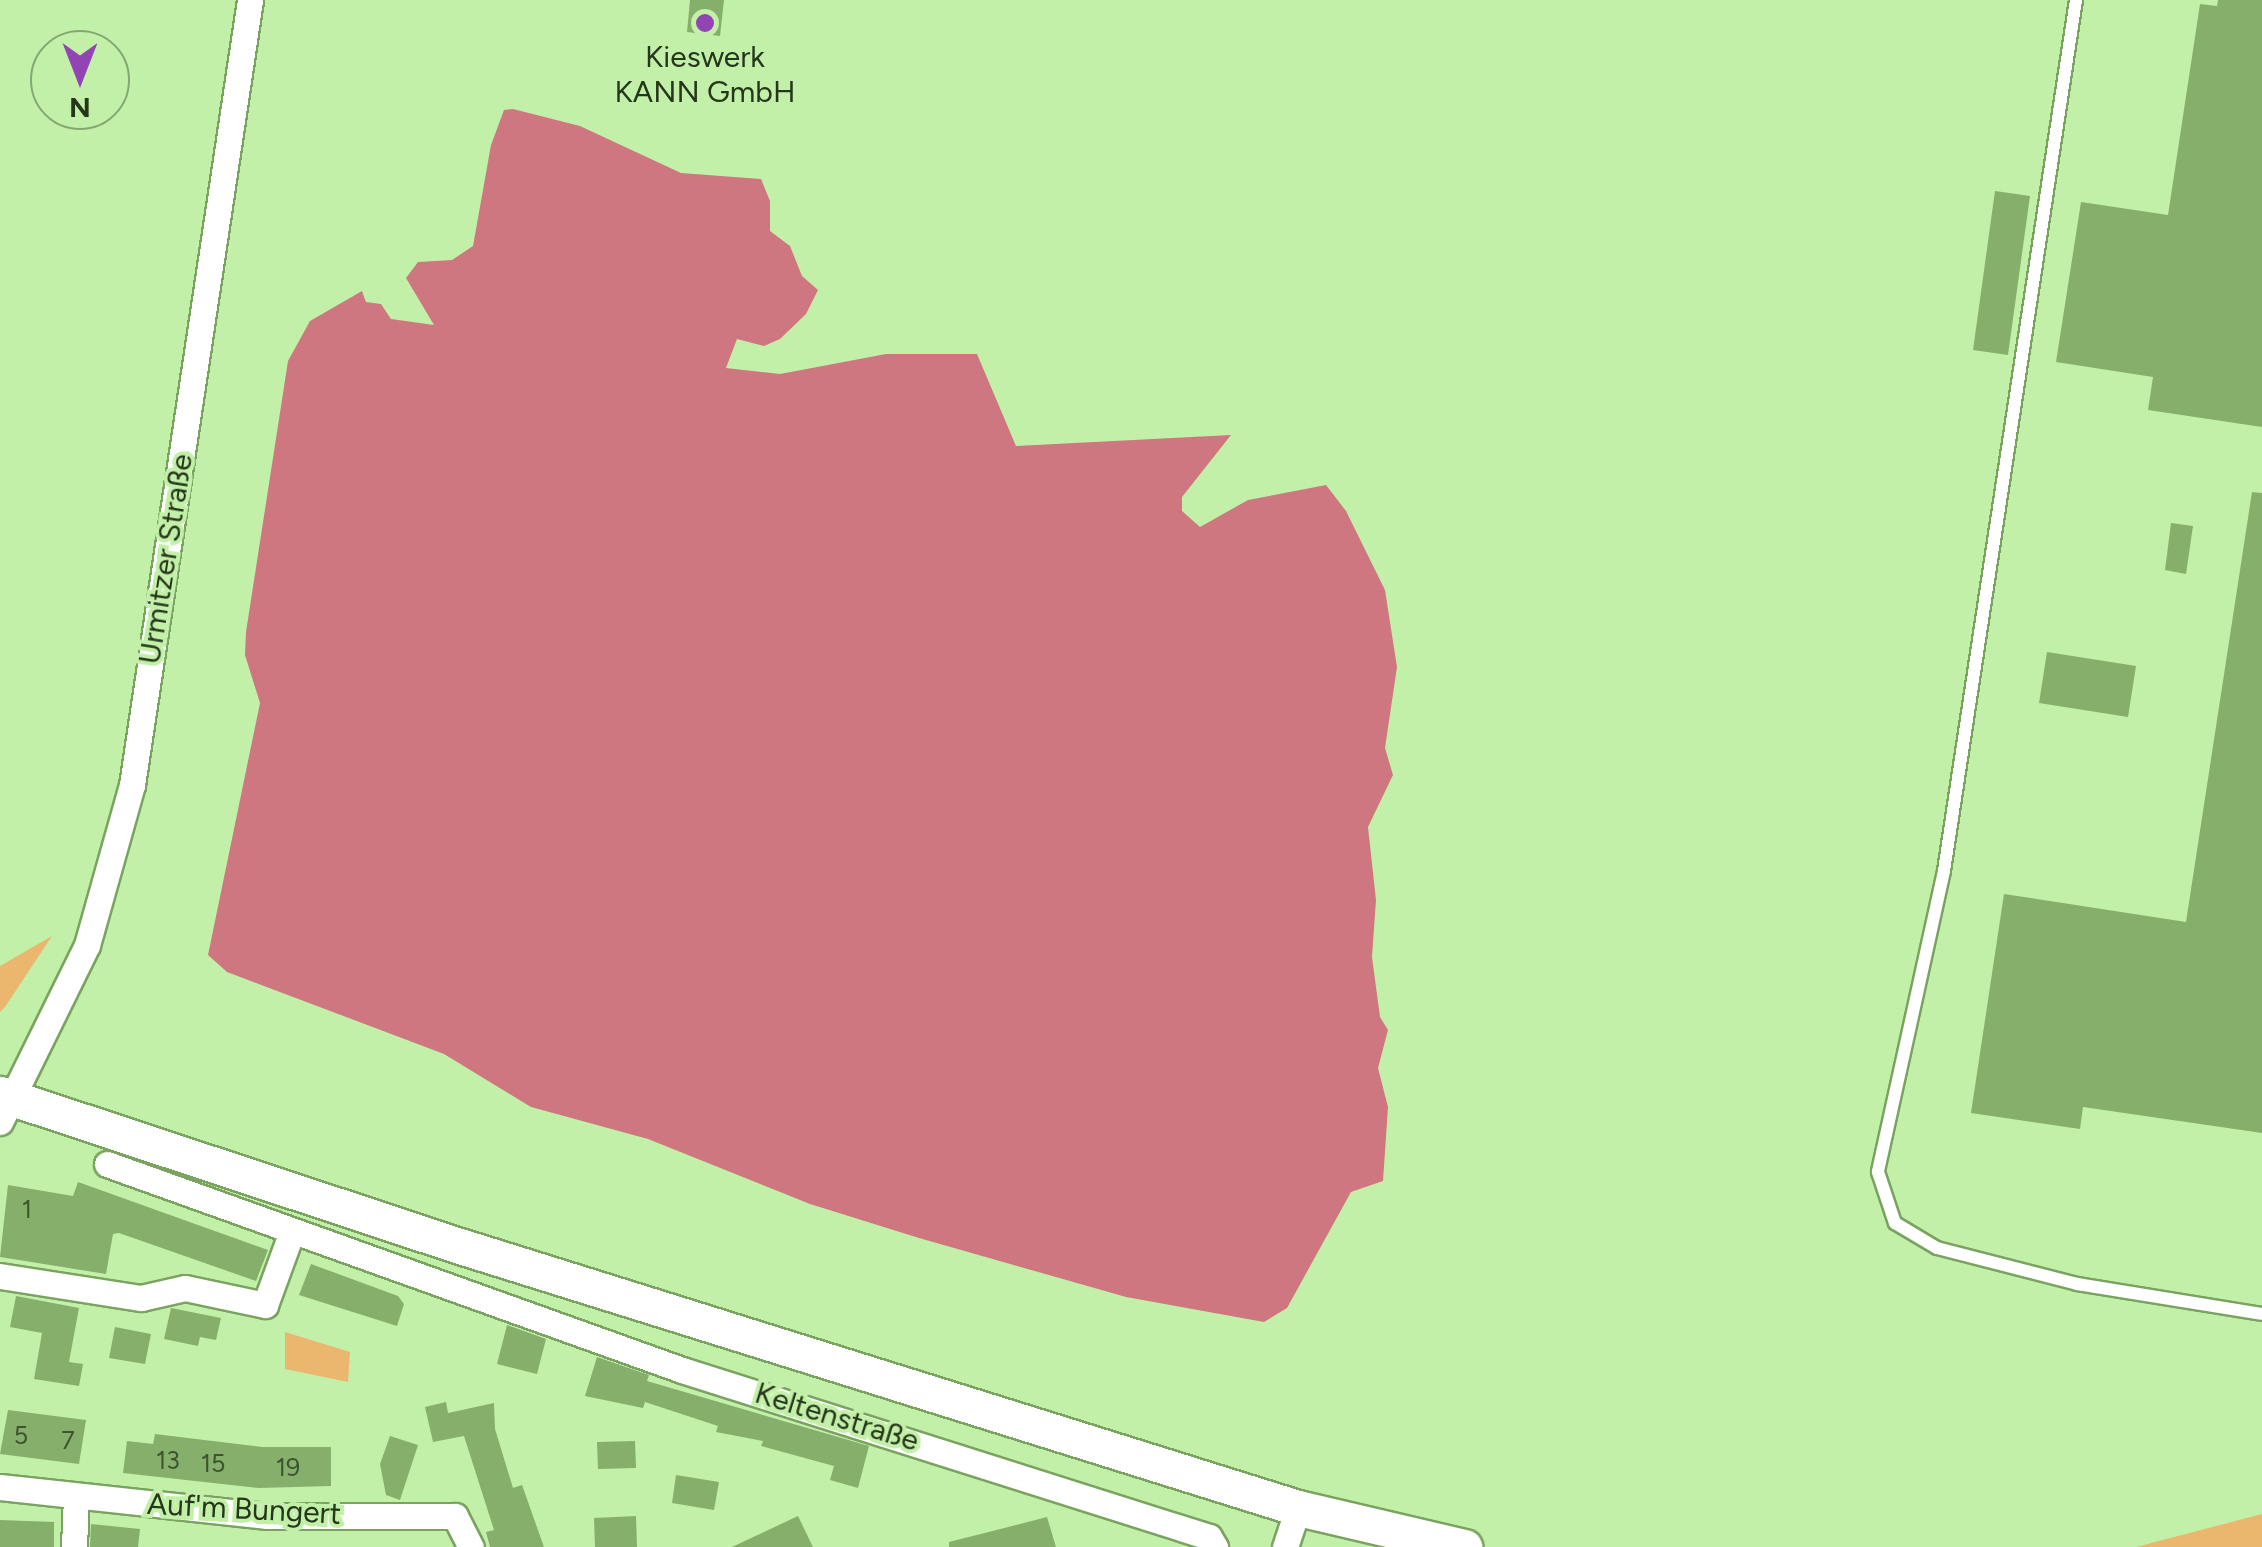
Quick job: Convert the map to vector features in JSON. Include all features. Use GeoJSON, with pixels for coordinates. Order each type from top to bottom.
{"type":"FeatureCollection","features":[{"type":"Feature","properties":{"kind":"street","name":"Urmitzer Straße"},"geometry":{"type":"LineString","coordinates":[[4,1104],[86,945],[132,785],[250,0]]}},
{"type":"Feature","properties":{"kind":"street"},"geometry":{"type":"LineString","coordinates":[[4,1104],[1298,1508],[1464,1547]]}},
{"type":"Feature","properties":{"kind":"street","name":"Keltenstraße"},"geometry":{"type":"LineString","coordinates":[[107,1164],[291,1234],[682,1370],[1209,1537],[1215,1547]]}},
{"type":"Feature","properties":{"kind":"street"},"geometry":{"type":"LineString","coordinates":[[0,1276],[142,1298],[185,1288],[265,1305],[291,1234]]}},
{"type":"Feature","properties":{"kind":"street","name":"Auf'm Bungert"},"geometry":{"type":"LineString","coordinates":[[0,1487],[268,1516],[454,1516],[471,1547]]}},
{"type":"Feature","properties":{"kind":"street"},"geometry":{"type":"LineString","coordinates":[[74,1547],[76,1498]]}},
{"type":"Feature","properties":{"kind":"street"},"geometry":{"type":"LineString","coordinates":[[1285,1547],[1298,1508]]}},
{"type":"Feature","properties":{"kind":"lane"},"geometry":{"type":"LineString","coordinates":[[2076,0],[1944,871],[1878,1172],[1895,1223],[1937,1248],[2077,1284],[2262,1314]]}},
{"type":"Feature","properties":{"kind":"shaded area"},"geometry":{"type":"Polygon","coordinates":[[[504,110],[580,126],[681,173],[761,179],[770,201],[770,231],[790,246],[802,276],[818,290],[806,314],[780,339],[764,346],[737,339],[726,368],[780,374],[886,354],[977,354],[1016,446],[1231,435],[1182,497],[1182,511],[1200,527],[1248,500],[1326,485],[1346,511],[1385,590],[1397,667],[1385,748],[1393,775],[1368,827],[1376,900],[1372,957],[1380,1017],[1388,1030],[1378,1068],[1388,1107],[1383,1181],[1351,1192],[1287,1308],[1264,1322],[1126,1297],[810,1204],[648,1139],[531,1107],[444,1054],[227,972],[208,955],[260,703],[245,655],[246,632],[288,361],[310,321],[362,291],[366,302],[381,304],[391,319],[434,325],[406,278],[418,262],[452,260],[473,246],[491,145],[504,110]]]}},
{"type":"Feature","properties":{"kind":"shaded area"},"geometry":{"type":"Polygon","coordinates":[[[52,936],[5,1007],[0,1012],[0,966],[52,936]]]}},
{"type":"Feature","properties":{"kind":"shaded area"},"geometry":{"type":"Polygon","coordinates":[[[285,1332],[350,1352],[348,1382],[285,1369],[285,1332]]]}},
{"type":"Feature","properties":{"kind":"shaded area"},"geometry":{"type":"Polygon","coordinates":[[[2262,1514],[2262,1547],[2136,1547],[2262,1514]]]}},
{"type":"Feature","properties":{"kind":"building","name":"Kieswerk KANN GmbH"},"geometry":{"type":"Polygon","coordinates":[[[690,0],[724,0],[720,36],[687,32],[690,0]]]}},
{"type":"Feature","properties":{"kind":"building"},"geometry":{"type":"Polygon","coordinates":[[[2218,0],[2262,0],[2262,427],[2148,410],[2153,377],[2056,362],[2081,202],[2168,215],[2200,4],[2217,6],[2218,0]]]}},
{"type":"Feature","properties":{"kind":"building"},"geometry":{"type":"Polygon","coordinates":[[[1995,191],[2030,196],[2008,355],[1973,350],[1995,191]]]}},
{"type":"Feature","properties":{"kind":"building"},"geometry":{"type":"Polygon","coordinates":[[[2252,492],[2262,493],[2262,1133],[2083,1107],[2080,1129],[1971,1113],[2004,894],[2186,922],[2252,492]]]}},
{"type":"Feature","properties":{"kind":"building"},"geometry":{"type":"Polygon","coordinates":[[[2171,523],[2193,526],[2186,574],[2165,570],[2171,523]]]}},
{"type":"Feature","properties":{"kind":"building"},"geometry":{"type":"Polygon","coordinates":[[[2047,652],[2136,666],[2128,717],[2039,703],[2047,652]]]}},
{"type":"Feature","properties":{"kind":"building"},"geometry":{"type":"Polygon","coordinates":[[[78,1182],[268,1250],[256,1281],[119,1233],[113,1234],[106,1274],[0,1257],[8,1185],[73,1196],[78,1182]]]}},
{"type":"Feature","properties":{"kind":"building"},"geometry":{"type":"Polygon","coordinates":[[[311,1264],[398,1296],[404,1304],[397,1326],[299,1295],[311,1264]]]}},
{"type":"Feature","properties":{"kind":"building"},"geometry":{"type":"Polygon","coordinates":[[[16,1296],[79,1308],[69,1362],[83,1364],[79,1386],[34,1379],[42,1333],[10,1327],[16,1296]]]}},
{"type":"Feature","properties":{"kind":"building"},"geometry":{"type":"Polygon","coordinates":[[[171,1308],[221,1318],[216,1340],[200,1337],[198,1346],[164,1339],[171,1308]]]}},
{"type":"Feature","properties":{"kind":"building"},"geometry":{"type":"Polygon","coordinates":[[[507,1325],[546,1339],[537,1374],[497,1364],[507,1325]]]}},
{"type":"Feature","properties":{"kind":"building"},"geometry":{"type":"Polygon","coordinates":[[[115,1327],[151,1334],[145,1364],[109,1358],[115,1327]]]}},
{"type":"Feature","properties":{"kind":"building"},"geometry":{"type":"Polygon","coordinates":[[[597,1357],[649,1375],[647,1381],[869,1446],[858,1488],[830,1480],[834,1466],[761,1446],[763,1441],[716,1432],[718,1426],[645,1402],[643,1408],[585,1396],[597,1357]]]}},
{"type":"Feature","properties":{"kind":"building"},"geometry":{"type":"Polygon","coordinates":[[[446,1402],[448,1413],[494,1403],[495,1429],[513,1488],[522,1485],[544,1547],[490,1547],[486,1532],[494,1530],[464,1436],[433,1442],[425,1407],[446,1402]]]}},
{"type":"Feature","properties":{"kind":"building"},"geometry":{"type":"Polygon","coordinates":[[[8,1410],[86,1420],[79,1464],[0,1454],[8,1410]]]}},
{"type":"Feature","properties":{"kind":"building"},"geometry":{"type":"Polygon","coordinates":[[[155,1434],[262,1447],[331,1447],[331,1486],[259,1488],[123,1473],[127,1441],[153,1444],[155,1434]]]}},
{"type":"Feature","properties":{"kind":"building"},"geometry":{"type":"Polygon","coordinates":[[[390,1436],[418,1445],[400,1500],[386,1495],[380,1464],[390,1436]]]}},
{"type":"Feature","properties":{"kind":"building"},"geometry":{"type":"Polygon","coordinates":[[[635,1441],[636,1468],[598,1469],[597,1442],[635,1441]]]}},
{"type":"Feature","properties":{"kind":"building"},"geometry":{"type":"Polygon","coordinates":[[[676,1475],[719,1482],[714,1510],[672,1503],[676,1475]]]}},
{"type":"Feature","properties":{"kind":"building"},"geometry":{"type":"Polygon","coordinates":[[[636,1516],[637,1547],[595,1547],[594,1518],[636,1516]]]}},
{"type":"Feature","properties":{"kind":"building"},"geometry":{"type":"Polygon","coordinates":[[[798,1516],[813,1547],[732,1547],[798,1516]]]}},
{"type":"Feature","properties":{"kind":"building"},"geometry":{"type":"Polygon","coordinates":[[[1047,1517],[1056,1547],[949,1547],[949,1542],[1047,1517]]]}},
{"type":"Feature","properties":{"kind":"building"},"geometry":{"type":"Polygon","coordinates":[[[0,1520],[54,1522],[54,1547],[0,1547],[0,1520]]]}},
{"type":"Feature","properties":{"kind":"building"},"geometry":{"type":"Polygon","coordinates":[[[91,1524],[140,1529],[138,1547],[90,1547],[91,1524]]]}},
{"type":"Feature","properties":{"kind":"place","name":"Kieswerk KANN GmbH"},"geometry":{"type":"Point","coordinates":[705,23]}}]}
